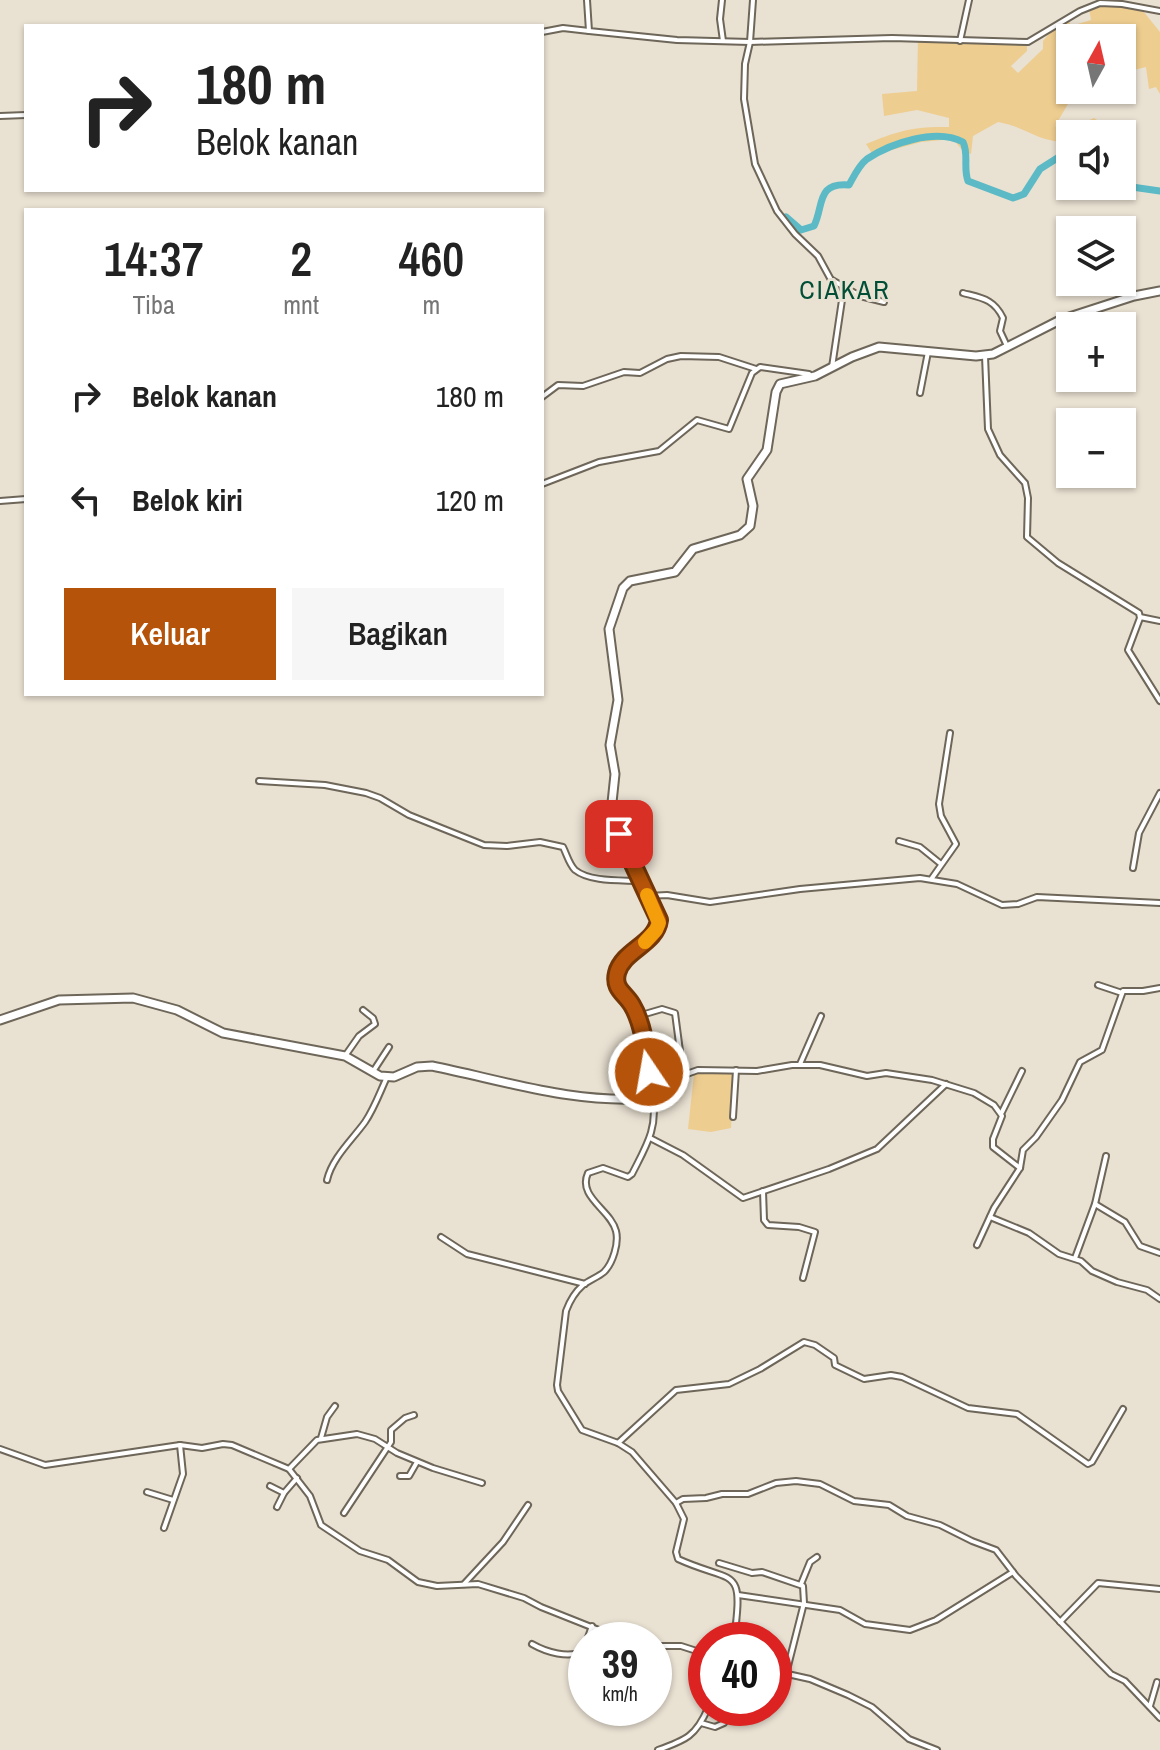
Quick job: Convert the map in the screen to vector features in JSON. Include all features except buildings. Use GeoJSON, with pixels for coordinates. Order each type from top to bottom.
{"type":"FeatureCollection","features":[{"type":"Feature","properties":{"kind":"street"},"geometry":{"type":"LineString","coordinates":[[587,0],[589,31]]}},
{"type":"Feature","properties":{"kind":"street"},"geometry":{"type":"LineString","coordinates":[[722,0],[720,19],[723,41]]}},
{"type":"Feature","properties":{"kind":"street"},"geometry":{"type":"LineString","coordinates":[[753,0],[744,99],[755,164],[777,211],[818,256],[842,306],[832,367]]}},
{"type":"Feature","properties":{"kind":"street"},"geometry":{"type":"LineString","coordinates":[[960,41],[969,0]]}},
{"type":"Feature","properties":{"kind":"street"},"geometry":{"type":"LineString","coordinates":[[544,32],[563,28],[677,40],[750,42],[892,38],[1031,42],[1080,11],[1103,2],[1160,11]]}},
{"type":"Feature","properties":{"kind":"street"},"geometry":{"type":"LineString","coordinates":[[0,116],[24,115]]}},
{"type":"Feature","properties":{"kind":"street"},"geometry":{"type":"LineString","coordinates":[[832,280],[860,296],[884,302]]}},
{"type":"Feature","properties":{"kind":"street"},"geometry":{"type":"LineString","coordinates":[[736,1622],[738,1595],[735,1584],[727,1576],[678,1559],[676,1552],[684,1519],[676,1503],[639,1458],[618,1443],[582,1430],[558,1391],[556,1379],[566,1311],[571,1299],[585,1284],[604,1272],[610,1264],[617,1232],[609,1216],[587,1191],[585,1180],[588,1173],[603,1168],[630,1176],[650,1138],[655,1110],[645,1043],[633,1007],[618,990],[616,976],[623,962],[658,926],[659,920],[611,812],[615,774],[610,745],[618,700],[609,629],[616,606],[623,588],[630,581],[675,572],[693,549],[740,535],[750,526],[753,506],[746,481],[766,454],[778,385],[820,373],[879,347],[985,355],[1008,348],[1070,316],[1160,291]]}},
{"type":"Feature","properties":{"kind":"street"},"geometry":{"type":"LineString","coordinates":[[963,293],[989,299],[997,307],[1004,321],[1000,331],[1008,348]]}},
{"type":"Feature","properties":{"kind":"street"},"geometry":{"type":"LineString","coordinates":[[920,393],[928,352]]}},
{"type":"Feature","properties":{"kind":"street"},"geometry":{"type":"LineString","coordinates":[[985,355],[988,429],[1000,455],[1025,483],[1028,498],[1027,537],[1058,563],[1137,611],[1140,617],[1128,650],[1160,701]]}},
{"type":"Feature","properties":{"kind":"street"},"geometry":{"type":"LineString","coordinates":[[544,396],[558,385],[586,385],[624,372],[640,373],[667,359],[681,356],[719,357],[758,369]]}},
{"type":"Feature","properties":{"kind":"street"},"geometry":{"type":"LineString","coordinates":[[544,483],[599,462],[659,451],[697,420],[729,429],[752,373],[760,367],[820,373]]}},
{"type":"Feature","properties":{"kind":"street"},"geometry":{"type":"LineString","coordinates":[[0,501],[24,499]]}},
{"type":"Feature","properties":{"kind":"street"},"geometry":{"type":"LineString","coordinates":[[1140,617],[1160,621]]}},
{"type":"Feature","properties":{"kind":"street"},"geometry":{"type":"LineString","coordinates":[[932,878],[956,844],[941,816],[939,804],[950,733]]}},
{"type":"Feature","properties":{"kind":"street"},"geometry":{"type":"LineString","coordinates":[[259,781],[325,785],[366,793],[477,843],[498,846],[550,842],[563,847],[572,867],[581,873],[641,881]]}},
{"type":"Feature","properties":{"kind":"street"},"geometry":{"type":"LineString","coordinates":[[1133,868],[1139,833],[1160,793]]}},
{"type":"Feature","properties":{"kind":"street"},"geometry":{"type":"LineString","coordinates":[[899,841],[920,847],[941,864]]}},
{"type":"Feature","properties":{"kind":"street"},"geometry":{"type":"LineString","coordinates":[[647,896],[667,895],[704,902],[826,886],[932,878],[957,884],[1002,905],[1018,904],[1037,897],[1160,903]]}},
{"type":"Feature","properties":{"kind":"street"},"geometry":{"type":"LineString","coordinates":[[1098,985],[1122,993]]}},
{"type":"Feature","properties":{"kind":"street"},"geometry":{"type":"LineString","coordinates":[[977,1245],[1020,1168],[1022,1151],[1061,1101],[1080,1062],[1102,1050],[1122,993],[1128,989],[1142,992],[1160,988]]}},
{"type":"Feature","properties":{"kind":"street"},"geometry":{"type":"LineString","coordinates":[[0,1020],[59,1000],[133,998],[177,1010],[223,1033],[345,1056],[387,1077],[417,1067],[432,1066],[543,1092],[600,1099],[652,1098]]}},
{"type":"Feature","properties":{"kind":"street"},"geometry":{"type":"LineString","coordinates":[[636,1017],[662,1009],[675,1013],[683,1074]]}},
{"type":"Feature","properties":{"kind":"street"},"geometry":{"type":"LineString","coordinates":[[345,1056],[359,1036],[375,1024],[363,1010]]}},
{"type":"Feature","properties":{"kind":"street"},"geometry":{"type":"LineString","coordinates":[[800,1064],[821,1016]]}},
{"type":"Feature","properties":{"kind":"street"},"geometry":{"type":"LineString","coordinates":[[372,1072],[389,1047]]}},
{"type":"Feature","properties":{"kind":"street"},"geometry":{"type":"LineString","coordinates":[[651,1080],[698,1070],[757,1071],[800,1064],[820,1065],[867,1076],[886,1073],[946,1084],[974,1093],[1002,1112]]}},
{"type":"Feature","properties":{"kind":"street"},"geometry":{"type":"LineString","coordinates":[[733,1117],[736,1070]]}},
{"type":"Feature","properties":{"kind":"street"},"geometry":{"type":"LineString","coordinates":[[1020,1168],[993,1147],[993,1139],[1022,1071]]}},
{"type":"Feature","properties":{"kind":"street"},"geometry":{"type":"LineString","coordinates":[[327,1180],[350,1139],[368,1117],[387,1077]]}},
{"type":"Feature","properties":{"kind":"street"},"geometry":{"type":"LineString","coordinates":[[650,1138],[704,1169],[740,1197],[829,1169],[877,1149],[946,1084]]}},
{"type":"Feature","properties":{"kind":"street"},"geometry":{"type":"LineString","coordinates":[[1075,1258],[1095,1204],[1106,1156]]}},
{"type":"Feature","properties":{"kind":"street"},"geometry":{"type":"LineString","coordinates":[[763,1191],[764,1218],[768,1225],[799,1227],[815,1232],[803,1278]]}},
{"type":"Feature","properties":{"kind":"street"},"geometry":{"type":"LineString","coordinates":[[1095,1204],[1125,1222],[1140,1246],[1160,1253]]}},
{"type":"Feature","properties":{"kind":"street"},"geometry":{"type":"LineString","coordinates":[[990,1217],[1026,1232],[1059,1254],[1075,1258],[1092,1271],[1147,1290],[1160,1299]]}},
{"type":"Feature","properties":{"kind":"street"},"geometry":{"type":"LineString","coordinates":[[441,1237],[467,1254],[585,1284]]}},
{"type":"Feature","properties":{"kind":"street"},"geometry":{"type":"LineString","coordinates":[[618,1443],[676,1390],[729,1384],[804,1342],[815,1345],[834,1358],[835,1365],[862,1378],[898,1375],[963,1407],[1017,1414],[1088,1464],[1123,1409]]}},
{"type":"Feature","properties":{"kind":"street"},"geometry":{"type":"LineString","coordinates":[[321,1438],[327,1417],[335,1406]]}},
{"type":"Feature","properties":{"kind":"street"},"geometry":{"type":"LineString","coordinates":[[344,1513],[392,1441],[391,1430],[405,1418],[414,1415]]}},
{"type":"Feature","properties":{"kind":"street"},"geometry":{"type":"LineString","coordinates":[[289,1469],[311,1444],[321,1438],[357,1434],[375,1439],[417,1461],[482,1483]]}},
{"type":"Feature","properties":{"kind":"street"},"geometry":{"type":"LineString","coordinates":[[164,1528],[183,1474],[180,1445]]}},
{"type":"Feature","properties":{"kind":"street"},"geometry":{"type":"LineString","coordinates":[[0,1449],[45,1465],[180,1445],[202,1448],[232,1445],[289,1469],[310,1496],[321,1525],[360,1551],[388,1560],[418,1582],[437,1586],[478,1584],[524,1598],[581,1622]]}},
{"type":"Feature","properties":{"kind":"street"},"geometry":{"type":"LineString","coordinates":[[400,1476],[409,1476],[417,1461]]}},
{"type":"Feature","properties":{"kind":"street"},"geometry":{"type":"LineString","coordinates":[[277,1507],[297,1478]]}},
{"type":"Feature","properties":{"kind":"street"},"geometry":{"type":"LineString","coordinates":[[676,1503],[683,1499],[722,1494],[748,1494],[776,1483],[796,1481],[820,1484],[854,1501],[889,1505],[907,1516],[940,1525],[972,1541],[991,1546],[1099,1662],[1125,1681],[1160,1718]]}},
{"type":"Feature","properties":{"kind":"street"},"geometry":{"type":"LineString","coordinates":[[270,1486],[284,1493]]}},
{"type":"Feature","properties":{"kind":"street"},"geometry":{"type":"LineString","coordinates":[[147,1492],[173,1500]]}},
{"type":"Feature","properties":{"kind":"street"},"geometry":{"type":"LineString","coordinates":[[464,1584],[503,1542],[528,1505]]}},
{"type":"Feature","properties":{"kind":"street"},"geometry":{"type":"LineString","coordinates":[[801,1584],[810,1562],[817,1557]]}},
{"type":"Feature","properties":{"kind":"street"},"geometry":{"type":"LineString","coordinates":[[719,1563],[801,1584],[805,1591],[804,1603],[792,1650]]}},
{"type":"Feature","properties":{"kind":"street"},"geometry":{"type":"LineString","coordinates":[[738,1595],[804,1603],[842,1611],[865,1624],[913,1630],[936,1620],[1013,1572]]}},
{"type":"Feature","properties":{"kind":"street"},"geometry":{"type":"LineString","coordinates":[[1060,1622],[1098,1583],[1160,1589]]}},
{"type":"Feature","properties":{"kind":"street"},"geometry":{"type":"LineString","coordinates":[[532,1644],[544,1650],[568,1654]]}},
{"type":"Feature","properties":{"kind":"street"},"geometry":{"type":"LineString","coordinates":[[792,1675],[810,1679],[872,1707],[909,1739],[937,1750]]}},
{"type":"Feature","properties":{"kind":"street"},"geometry":{"type":"LineString","coordinates":[[1150,1706],[1157,1682]]}},
{"type":"Feature","properties":{"kind":"street"},"geometry":{"type":"LineString","coordinates":[[658,1750],[689,1737],[698,1726]]}},
{"type":"Feature","properties":{"kind":"shaded area"},"geometry":{"type":"Polygon","coordinates":[[[1124,3],[1143,11],[1160,32],[1160,94],[1156,87],[1149,89],[1146,67],[1136,70],[1136,24],[1078,24],[1091,20],[1089,8],[1124,3]]]}},
{"type":"Feature","properties":{"kind":"shaded area"},"geometry":{"type":"Polygon","coordinates":[[[1056,27],[1056,104],[1068,104],[1056,120],[1056,141],[998,122],[973,136],[971,154],[963,151],[953,139],[921,142],[873,155],[866,144],[906,130],[949,127],[949,118],[917,110],[884,116],[882,94],[917,91],[918,37],[1027,43],[1027,51],[1011,66],[1018,73],[1043,49],[1043,41],[1056,27]]]}},
{"type":"Feature","properties":{"kind":"shaded area"},"geometry":{"type":"Polygon","coordinates":[[[734,1072],[731,1128],[711,1132],[688,1129],[694,1074],[734,1072]]]}},
{"type":"Feature","properties":{"kind":"waterway"},"geometry":{"type":"LineString","coordinates":[[786,217],[801,230],[814,226],[826,191],[838,185],[849,185],[862,164],[877,153],[914,139],[940,136],[963,142],[968,181],[1013,198],[1024,194],[1040,169],[1056,159]]}},
{"type":"Feature","properties":{"kind":"waterway"},"geometry":{"type":"LineString","coordinates":[[1136,188],[1160,191]]}},
{"type":"Feature","properties":{"kind":"slow traffic"},"geometry":{"type":"LineString","coordinates":[[645,942],[659,923],[647,895]]}},
{"type":"Feature","properties":{"kind":"district","name":"CIAKAR"},"geometry":{"type":"Point","coordinates":[845,290]}},
{"type":"Feature","properties":{"kind":"route"},"geometry":{"type":"LineString","coordinates":[[619,834],[659,920],[656,930],[623,962],[616,976],[618,990],[633,1007],[645,1043],[649,1072]]}}]}
